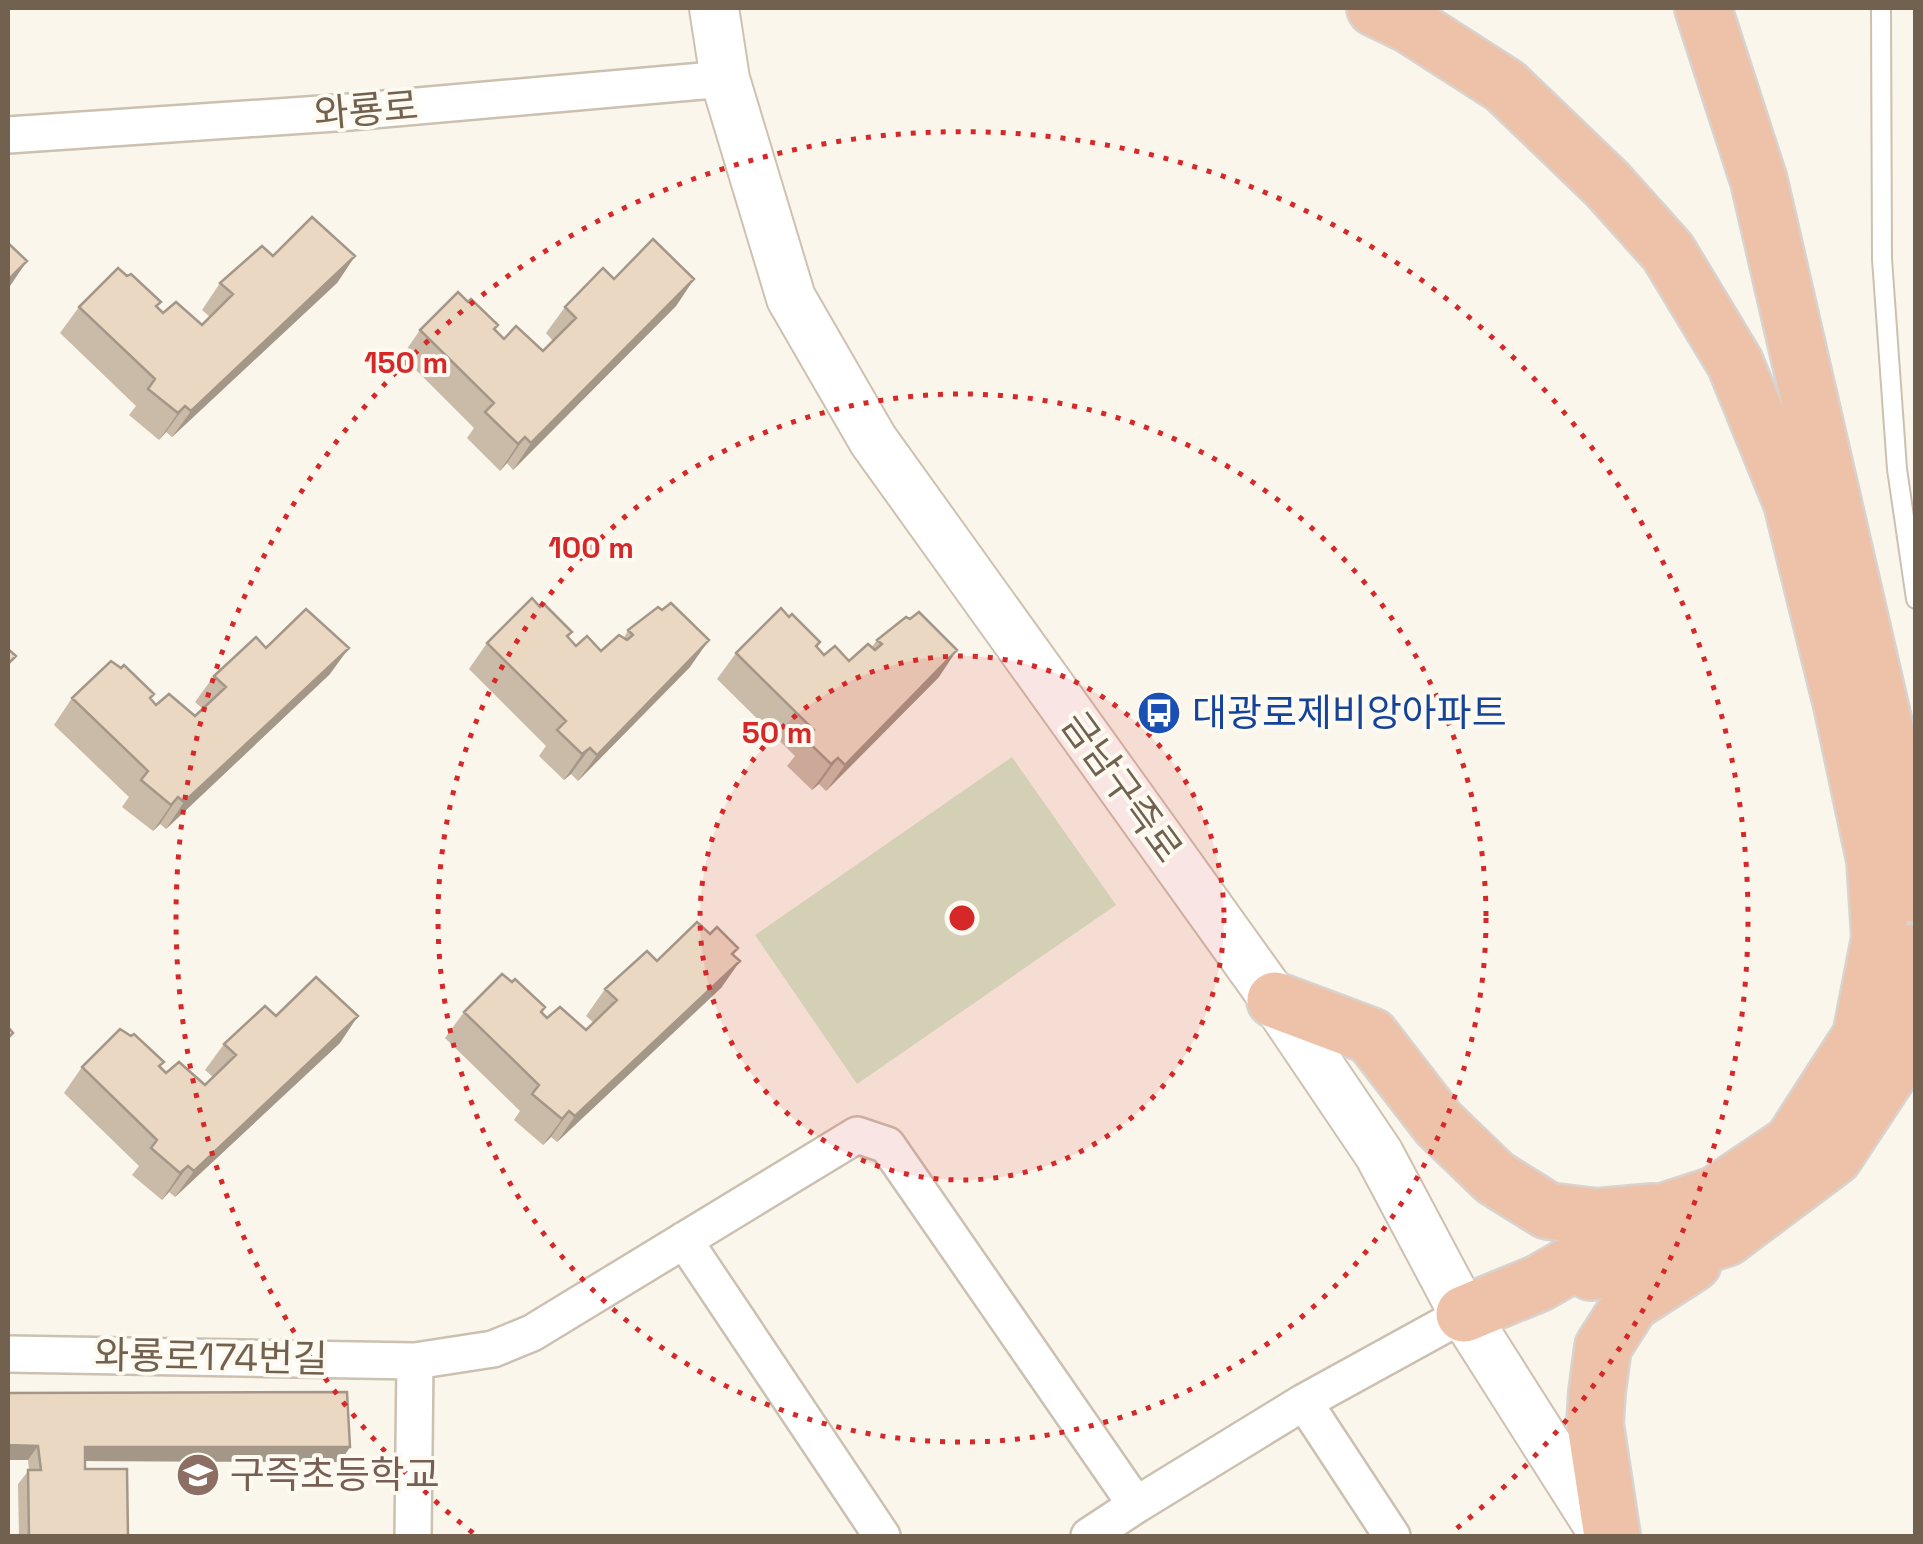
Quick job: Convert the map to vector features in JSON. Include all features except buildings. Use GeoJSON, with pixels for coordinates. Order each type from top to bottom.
{"type":"FeatureCollection","features":[{"type":"Feature","properties":{"kind":"highway"},"geometry":{"type":"LineString","coordinates":[[1374,8],[1410,24],[1504,86],[1607,184],[1668,252],[1735,363],[1792,503],[1875,860],[1880,938],[1860,1036],[1792,1144],[1716,1194],[1666,1211],[1539,1283],[1464,1314]]}},
{"type":"Feature","properties":{"kind":"highway"},"geometry":{"type":"LineString","coordinates":[[1703,8],[1759,181],[1905,815],[1916,917]]}},
{"type":"Feature","properties":{"kind":"highway"},"geometry":{"type":"LineString","coordinates":[[1609,1536],[1595,1424],[1603,1347],[1631,1303],[1674,1276],[1834,1158],[1890,1072],[1916,952]]}},
{"type":"Feature","properties":{"kind":"highway"},"geometry":{"type":"LineString","coordinates":[[1275,1000],[1371,1036],[1439,1124],[1495,1178],[1548,1212],[1597,1217],[1666,1211]]}},
{"type":"Feature","properties":{"kind":"highway"},"geometry":{"type":"LineString","coordinates":[[1539,1283],[1682,1252],[1726,1238]]}},
{"type":"Feature","properties":{"kind":"main road","name":"금남구즉로"},"geometry":{"type":"LineString","coordinates":[[714,8],[724,78],[791,298],[873,440],[1275,1000],[1379,1154],[1464,1314],[1609,1536]]}},
{"type":"Feature","properties":{"kind":"street","name":"와룡로"},"geometry":{"type":"LineString","coordinates":[[8,136],[350,112],[724,78]]}},
{"type":"Feature","properties":{"kind":"street","name":"와룡로174번길"},"geometry":{"type":"LineString","coordinates":[[8,1354],[415,1361],[493,1348],[532,1333],[856,1135],[886,1144],[1136,1505]]}},
{"type":"Feature","properties":{"kind":"street"},"geometry":{"type":"LineString","coordinates":[[684,1240],[882,1536]]}},
{"type":"Feature","properties":{"kind":"street"},"geometry":{"type":"LineString","coordinates":[[1095,1535],[1136,1505],[1304,1402],[1464,1314]]}},
{"type":"Feature","properties":{"kind":"street"},"geometry":{"type":"LineString","coordinates":[[413,1536],[415,1361]]}},
{"type":"Feature","properties":{"kind":"street"},"geometry":{"type":"LineString","coordinates":[[1304,1402],[1392,1536]]}},
{"type":"Feature","properties":{"kind":"lane"},"geometry":{"type":"LineString","coordinates":[[1881,8],[1882,259],[1897,469],[1916,599]]}},
{"type":"Feature","properties":{"kind":"green space"},"geometry":{"type":"Polygon","coordinates":[[[1012,757],[1116,905],[857,1084],[755,935],[1012,757]]]}},
{"type":"Feature","properties":{"kind":"place","name":"대광로제비앙아파트"},"geometry":{"type":"Point","coordinates":[1159,713]}},
{"type":"Feature","properties":{"kind":"place","name":"구즉초등학교"},"geometry":{"type":"Point","coordinates":[198,1475]}}]}
